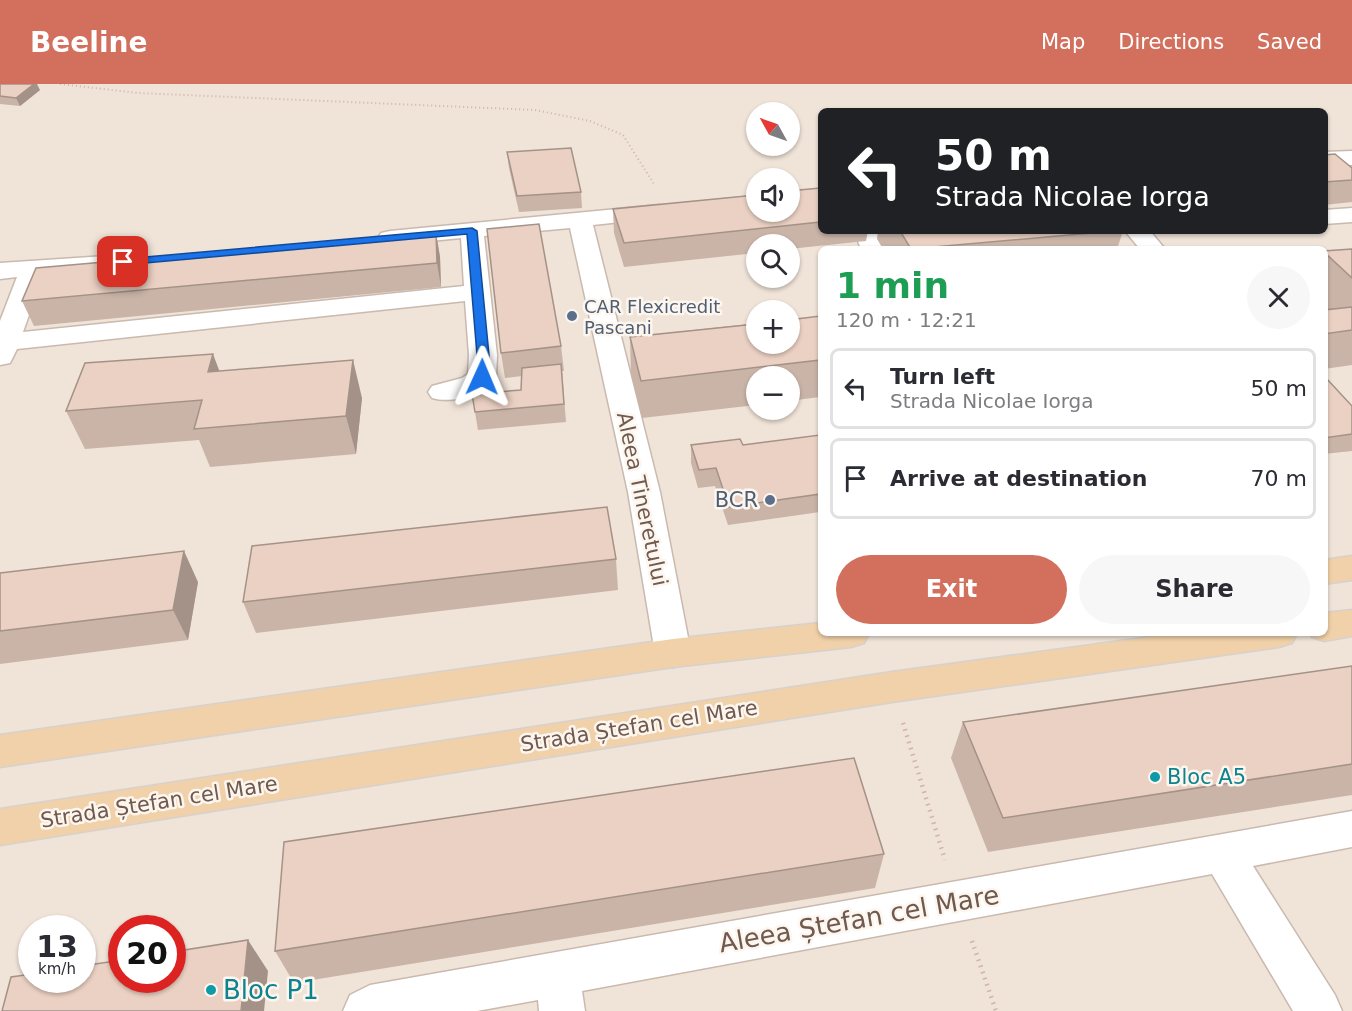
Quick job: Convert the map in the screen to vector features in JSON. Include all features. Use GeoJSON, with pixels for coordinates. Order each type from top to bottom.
{"type":"FeatureCollection","features":[{"type":"Feature","properties":{"kind":"main road"},"geometry":{"type":"LineString","coordinates":[[1328,571],[1352,568]]}},
{"type":"Feature","properties":{"kind":"main road"},"geometry":{"type":"LineString","coordinates":[[1328,626],[1352,623]]}},
{"type":"Feature","properties":{"kind":"main road"},"geometry":{"type":"LineString","coordinates":[[0,752],[674,653],[824,636]]}},
{"type":"Feature","properties":{"kind":"main road","name":"Strada Ștefan cel Mare"},"geometry":{"type":"LineString","coordinates":[[0,827],[892,687],[1258,636]]}},
{"type":"Feature","properties":{"kind":"street"},"geometry":{"type":"LineString","coordinates":[[1328,159],[1352,158]]}},
{"type":"Feature","properties":{"kind":"street"},"geometry":{"type":"LineString","coordinates":[[1328,161],[1352,180]]}},
{"type":"Feature","properties":{"kind":"street"},"geometry":{"type":"LineString","coordinates":[[367,241],[677,210]]}},
{"type":"Feature","properties":{"kind":"street"},"geometry":{"type":"LineString","coordinates":[[1328,217],[1352,215]]}},
{"type":"Feature","properties":{"kind":"street","name":"Aleea Tineretului"},"geometry":{"type":"LineString","coordinates":[[580,221],[619,344],[674,653]]}},
{"type":"Feature","properties":{"kind":"street"},"geometry":{"type":"LineString","coordinates":[[442,392],[472,385],[482,377],[483,355],[472,231]]}},
{"type":"Feature","properties":{"kind":"street"},"geometry":{"type":"LineString","coordinates":[[1140,234],[1150,246]]}},
{"type":"Feature","properties":{"kind":"street"},"geometry":{"type":"LineString","coordinates":[[0,271],[146,261]]}},
{"type":"Feature","properties":{"kind":"street"},"geometry":{"type":"LineString","coordinates":[[33,268],[3,349],[477,292]]}},
{"type":"Feature","properties":{"kind":"street","name":"Aleea Ștefan cel Mare"},"geometry":{"type":"LineString","coordinates":[[366,1011],[370,1008],[560,992],[958,901],[1352,829]]}},
{"type":"Feature","properties":{"kind":"street"},"geometry":{"type":"LineString","coordinates":[[1222,853],[1319,1011]]}},
{"type":"Feature","properties":{"kind":"path"},"geometry":{"type":"LineString","coordinates":[[60,84],[138,93],[535,110],[579,119],[623,135],[677,210]]}},
{"type":"Feature","properties":{"kind":"path"},"geometry":{"type":"LineString","coordinates":[[892,687],[958,901],[996,1011]]}},
{"type":"Feature","properties":{"kind":"shaded area"},"geometry":{"type":"Polygon","coordinates":[[[0,84],[1352,84],[1352,1011],[0,1011],[0,84]]]}},
{"type":"Feature","properties":{"kind":"building"},"geometry":{"type":"Polygon","coordinates":[[[0,84],[34,84],[16,98],[0,96],[0,84]]]}},
{"type":"Feature","properties":{"kind":"building"},"geometry":{"type":"Polygon","coordinates":[[[571,148],[581,192],[517,196],[507,152],[571,148]]]}},
{"type":"Feature","properties":{"kind":"building"},"geometry":{"type":"Polygon","coordinates":[[[1335,154],[1352,168],[1352,180],[1328,182],[1328,155],[1335,154]]]}},
{"type":"Feature","properties":{"kind":"building"},"geometry":{"type":"Polygon","coordinates":[[[818,188],[818,222],[624,243],[613,209],[746,196],[746,222],[800,222],[800,190],[818,188]]]}},
{"type":"Feature","properties":{"kind":"building"},"geometry":{"type":"Polygon","coordinates":[[[539,224],[561,346],[501,353],[487,229],[539,224]]]}},
{"type":"Feature","properties":{"kind":"building"},"geometry":{"type":"Polygon","coordinates":[[[436,233],[437,263],[22,301],[36,268],[436,233]]]}},
{"type":"Feature","properties":{"kind":"building"},"geometry":{"type":"Polygon","coordinates":[[[902,234],[1080,234],[945,246],[909,246],[902,234]]]}},
{"type":"Feature","properties":{"kind":"building"},"geometry":{"type":"Polygon","coordinates":[[[1352,249],[1352,278],[1328,256],[1328,251],[1352,249]]]}},
{"type":"Feature","properties":{"kind":"building"},"geometry":{"type":"Polygon","coordinates":[[[1352,307],[1352,330],[1328,333],[1328,310],[1352,307]]]}},
{"type":"Feature","properties":{"kind":"building"},"geometry":{"type":"Polygon","coordinates":[[[818,316],[818,360],[769,366],[746,366],[746,369],[641,381],[630,337],[746,325],[746,354],[800,354],[800,319],[818,316]]]}},
{"type":"Feature","properties":{"kind":"building"},"geometry":{"type":"Polygon","coordinates":[[[213,354],[208,372],[353,360],[346,416],[194,429],[202,400],[66,411],[85,363],[213,354]]]}},
{"type":"Feature","properties":{"kind":"building"},"geometry":{"type":"Polygon","coordinates":[[[561,364],[564,404],[475,412],[472,394],[521,390],[522,368],[561,364]]]}},
{"type":"Feature","properties":{"kind":"building"},"geometry":{"type":"Polygon","coordinates":[[[1328,380],[1352,406],[1352,434],[1328,437],[1328,380]]]}},
{"type":"Feature","properties":{"kind":"building","name":"BCR"},"geometry":{"type":"Polygon","coordinates":[[[818,435],[818,494],[729,507],[716,468],[699,470],[691,445],[740,439],[743,445],[818,435]]]}},
{"type":"Feature","properties":{"kind":"building"},"geometry":{"type":"Polygon","coordinates":[[[607,507],[616,559],[243,602],[252,546],[607,507]]]}},
{"type":"Feature","properties":{"kind":"building"},"geometry":{"type":"Polygon","coordinates":[[[184,551],[173,610],[0,631],[0,573],[184,551]]]}},
{"type":"Feature","properties":{"kind":"building","name":"Bloc A5"},"geometry":{"type":"Polygon","coordinates":[[[1352,666],[1352,764],[1003,818],[963,722],[1352,666]]]}},
{"type":"Feature","properties":{"kind":"building"},"geometry":{"type":"Polygon","coordinates":[[[854,758],[884,854],[275,951],[284,842],[854,758]]]}},
{"type":"Feature","properties":{"kind":"building"},"geometry":{"type":"Polygon","coordinates":[[[248,940],[241,1011],[2,1011],[11,977],[18,976],[18,993],[96,993],[96,964],[108,962],[108,993],[186,993],[186,950],[248,940]]]}},
{"type":"Feature","properties":{"kind":"place","name":"CAR Flexicredit Pascani"},"geometry":{"type":"Point","coordinates":[572,316]}},
{"type":"Feature","properties":{"kind":"place","name":"BCR"},"geometry":{"type":"Point","coordinates":[770,500]}},
{"type":"Feature","properties":{"kind":"place","name":"Bloc A5"},"geometry":{"type":"Point","coordinates":[1155,777]}},
{"type":"Feature","properties":{"kind":"place","name":"Bloc P1"},"geometry":{"type":"Point","coordinates":[211,990]}},
{"type":"Feature","properties":{"kind":"route"},"geometry":{"type":"LineString","coordinates":[[123,262],[472,231],[483,355],[482,377]]}}]}
